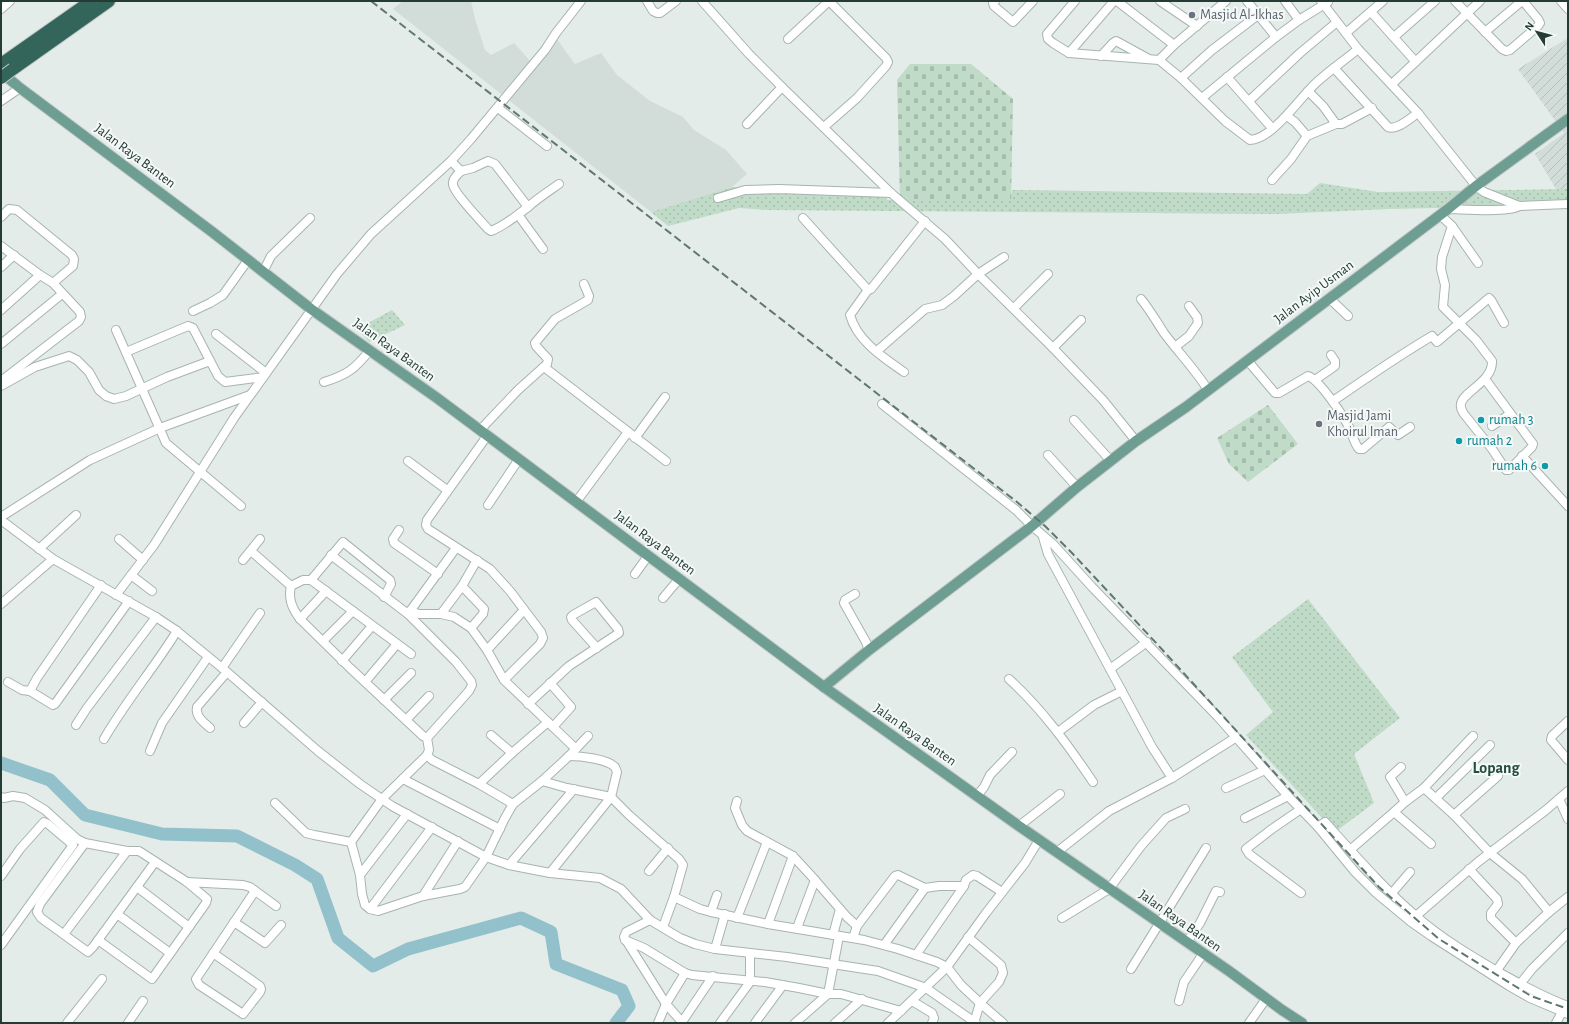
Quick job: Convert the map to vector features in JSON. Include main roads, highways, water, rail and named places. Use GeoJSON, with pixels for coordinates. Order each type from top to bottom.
{"type":"FeatureCollection","features":[{"type":"Feature","properties":{"kind":"highway"},"geometry":{"type":"LineString","coordinates":[[1,78],[5,67],[91,1]]}},
{"type":"Feature","properties":{"kind":"highway"},"geometry":{"type":"LineString","coordinates":[[5,67],[109,1]]}},
{"type":"Feature","properties":{"kind":"main road","name":"Jalan Raya Banten"},"geometry":{"type":"LineString","coordinates":[[5,67],[20,88],[311,309],[370,350],[483,433],[578,499],[648,556],[824,687],[1019,826],[1302,1023]]}},
{"type":"Feature","properties":{"kind":"main road","name":"Jalan Ayip Usman"},"geometry":{"type":"LineString","coordinates":[[824,687],[869,650],[1032,526],[1077,487],[1136,441],[1208,390],[1444,212],[1476,186],[1568,119]]}},
{"type":"Feature","properties":{"kind":"waterway"},"geometry":{"type":"LineString","coordinates":[[1,763],[50,780],[85,815],[162,834],[237,836],[295,865],[317,879],[338,938],[373,966],[408,949],[521,918],[551,932],[556,964],[622,990],[629,1006],[616,1023]]}},
{"type":"Feature","properties":{"kind":"railway"},"geometry":{"type":"LineString","coordinates":[[371,1],[1017,502],[1045,526],[1072,553],[1379,887],[1439,939],[1531,996],[1568,1009]]}},
{"type":"Feature","properties":{"kind":"place","name":"Masjid Al-Ikhas"},"geometry":{"type":"Point","coordinates":[1192,15]}},
{"type":"Feature","properties":{"kind":"place","name":"rumah 3"},"geometry":{"type":"Point","coordinates":[1481,420]}},
{"type":"Feature","properties":{"kind":"place","name":"Masjid Jami Khoirul Iman"},"geometry":{"type":"Point","coordinates":[1319,424]}},
{"type":"Feature","properties":{"kind":"place","name":"rumah 2"},"geometry":{"type":"Point","coordinates":[1459,441]}},
{"type":"Feature","properties":{"kind":"place","name":"rumah 6"},"geometry":{"type":"Point","coordinates":[1545,466]}},
{"type":"Feature","properties":{"kind":"district","name":"Lopang"},"geometry":{"type":"Point","coordinates":[1496,768]}}]}
